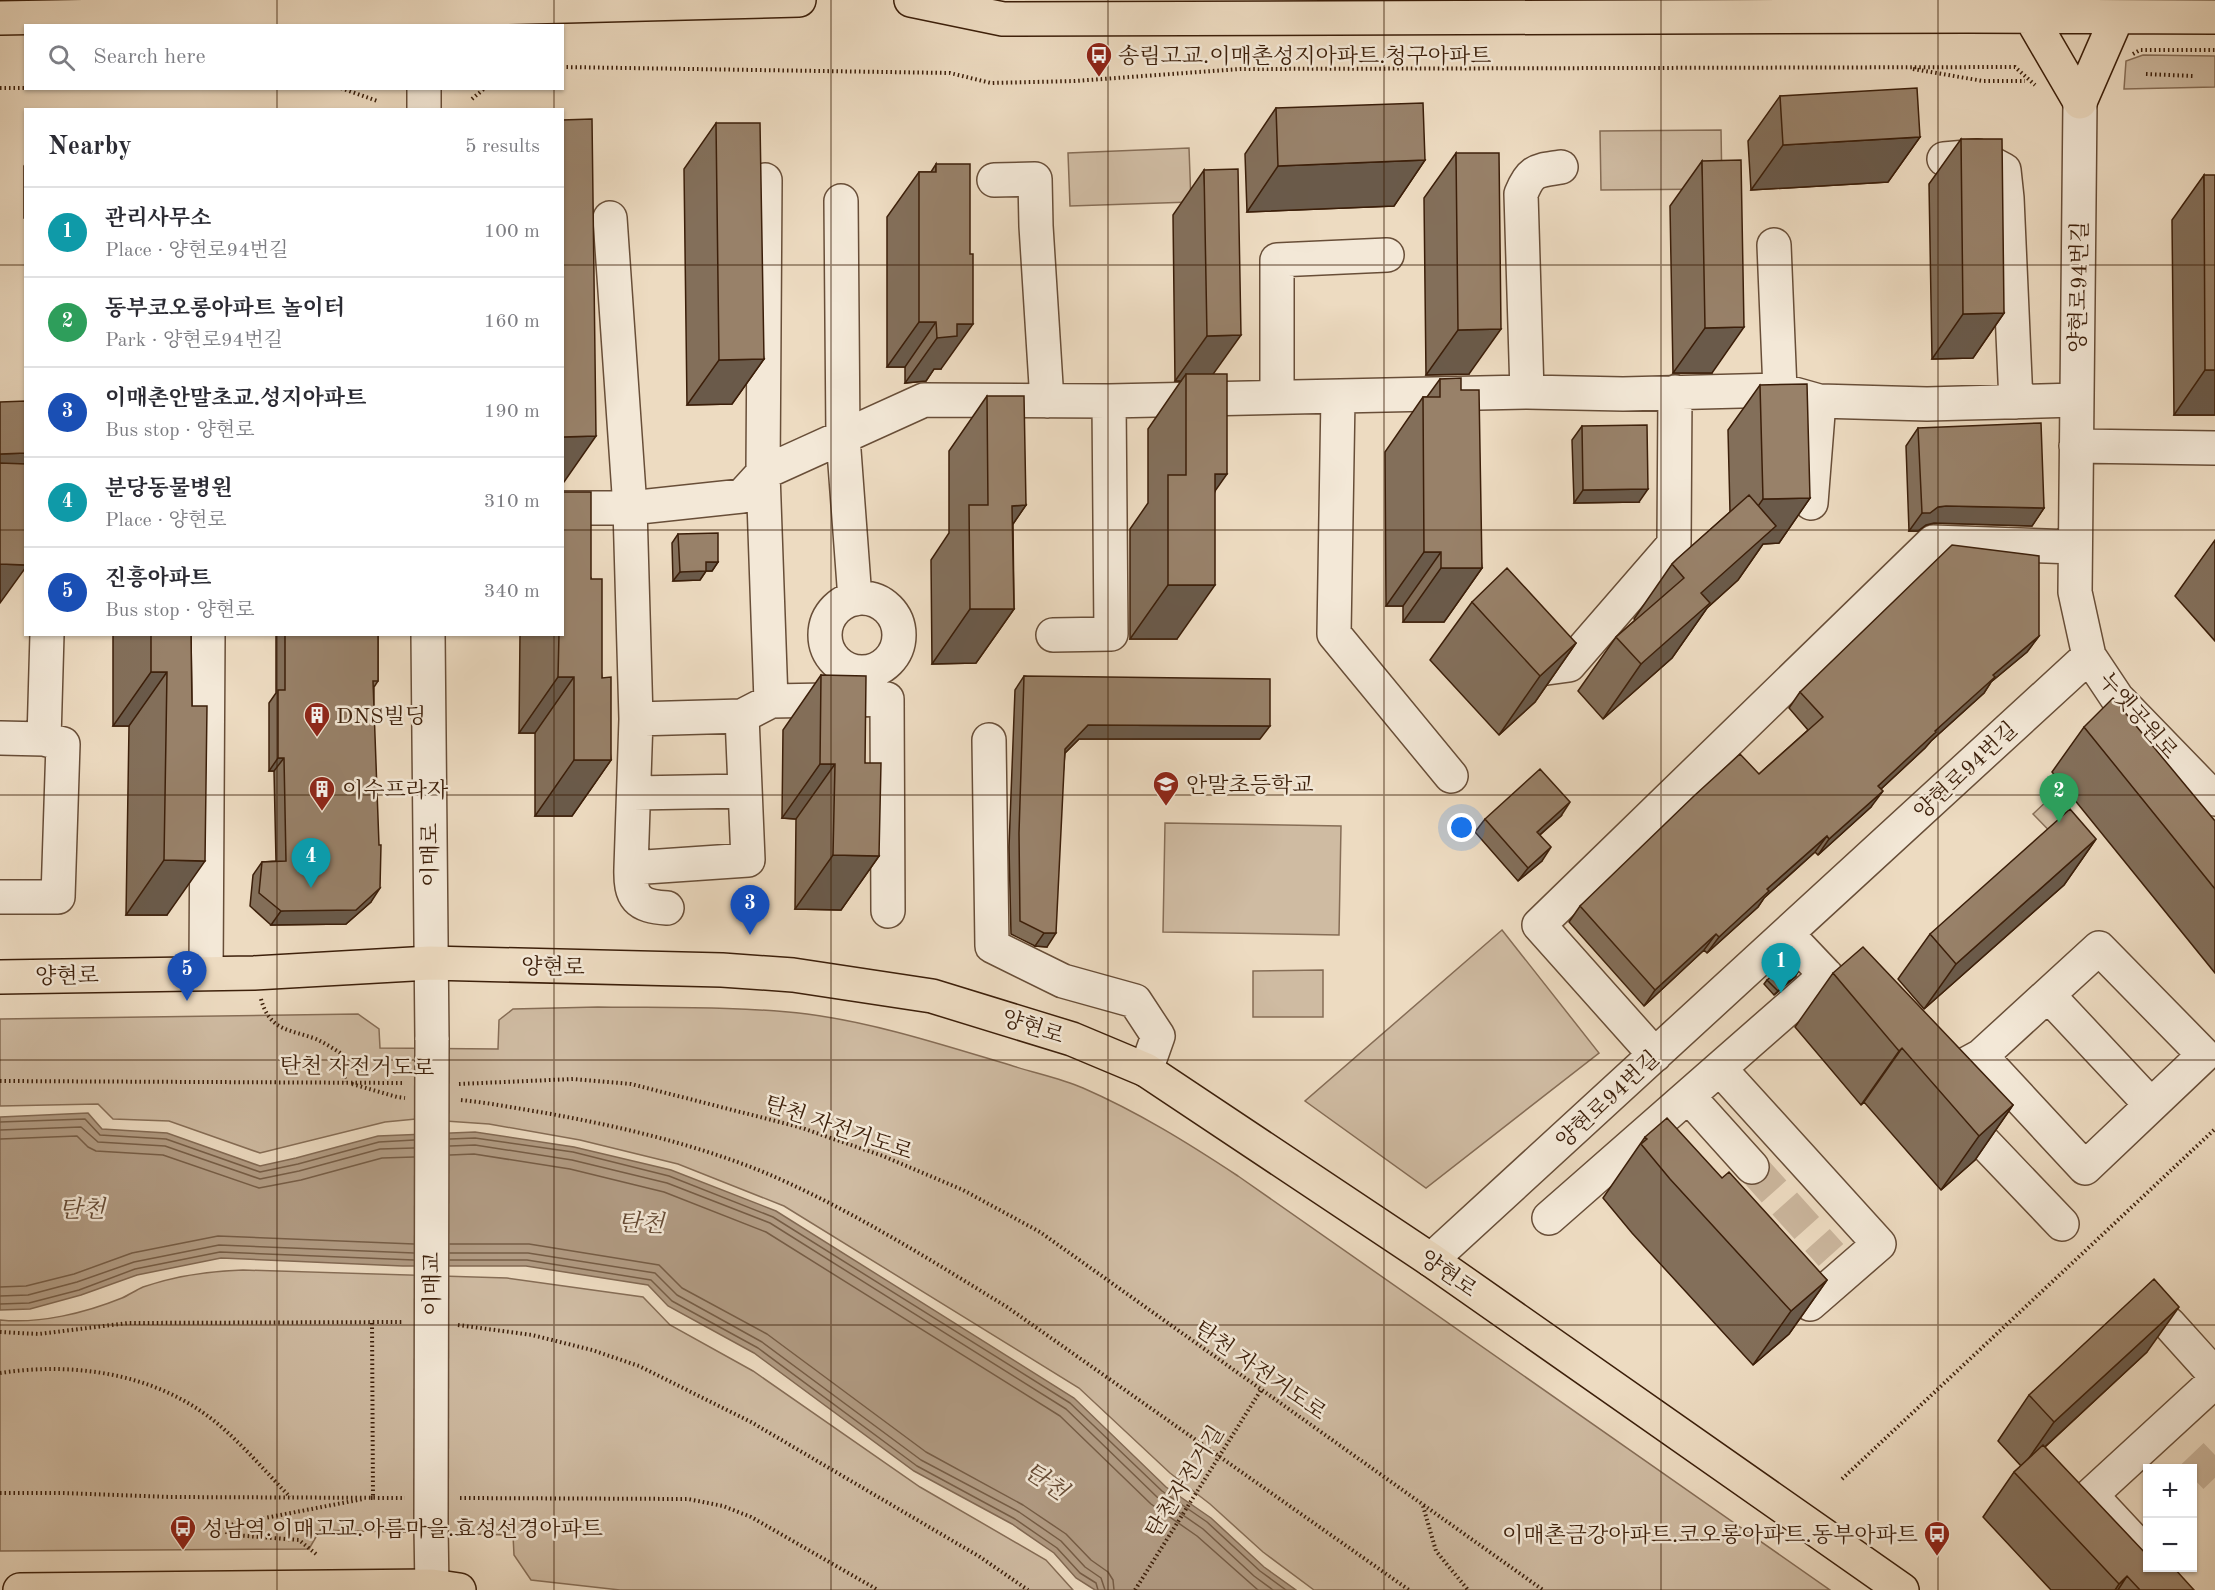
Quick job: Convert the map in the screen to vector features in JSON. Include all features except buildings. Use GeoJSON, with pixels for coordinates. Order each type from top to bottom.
{"type":"FeatureCollection","features":[{"type":"Feature","properties":{"kind":"main road"},"geometry":{"type":"LineString","coordinates":[[0,18],[425,11],[693,1],[799,0]]}},
{"type":"Feature","properties":{"kind":"main road"},"geometry":{"type":"LineString","coordinates":[[911,0],[1003,19],[2215,17]]}},
{"type":"Feature","properties":{"kind":"main road"},"geometry":{"type":"LineString","coordinates":[[2030,16],[2080,102]]}},
{"type":"Feature","properties":{"kind":"main road"},"geometry":{"type":"LineString","coordinates":[[2080,102],[2117,17]]}},
{"type":"Feature","properties":{"kind":"main road","name":"양현로"},"geometry":{"type":"LineString","coordinates":[[0,977],[254,972],[430,963],[722,970],[793,975],[864,985],[932,996],[987,1011],[1072,1039],[1146,1070],[1431,1260],[1902,1590]]}},
{"type":"Feature","properties":{"kind":"main road"},"geometry":{"type":"LineString","coordinates":[[20,1590],[441,1589]]}},
{"type":"Feature","properties":{"kind":"street"},"geometry":{"type":"LineString","coordinates":[[424,90],[424,108]]}},
{"type":"Feature","properties":{"kind":"street","name":"양현로94번길"},"geometry":{"type":"LineString","coordinates":[[1431,1260],[2089,656],[2075,592],[2080,102]]}},
{"type":"Feature","properties":{"kind":"street"},"geometry":{"type":"LineString","coordinates":[[1944,159],[1978,156],[2004,170],[2016,402]]}},
{"type":"Feature","properties":{"kind":"street"},"geometry":{"type":"LineString","coordinates":[[1527,392],[1521,194],[1526,182],[1535,172],[1561,167]]}},
{"type":"Feature","properties":{"kind":"street"},"geometry":{"type":"LineString","coordinates":[[994,180],[1035,179],[1047,401]]}},
{"type":"Feature","properties":{"kind":"street"},"geometry":{"type":"LineString","coordinates":[[765,180],[763,473],[771,701]]}},
{"type":"Feature","properties":{"kind":"street"},"geometry":{"type":"LineString","coordinates":[[841,201],[843,437],[855,598]]}},
{"type":"Feature","properties":{"kind":"street"},"geometry":{"type":"LineString","coordinates":[[610,218],[630,508],[636,719],[631,887],[638,900],[653,907],[667,908]]}},
{"type":"Feature","properties":{"kind":"street"},"geometry":{"type":"LineString","coordinates":[[1774,245],[1780,390]]}},
{"type":"Feature","properties":{"kind":"street"},"geometry":{"type":"LineString","coordinates":[[1277,397],[1277,260],[1387,255]]}},
{"type":"Feature","properties":{"kind":"street"},"geometry":{"type":"LineString","coordinates":[[564,508],[630,508],[742,496],[763,473],[924,400],[1047,401],[1780,390],[1819,402],[1927,404],[2076,400]]}},
{"type":"Feature","properties":{"kind":"street"},"geometry":{"type":"LineString","coordinates":[[1538,658],[1547,668],[1569,665],[1674,544],[1675,392]]}},
{"type":"Feature","properties":{"kind":"street"},"geometry":{"type":"LineString","coordinates":[[1338,397],[1334,634],[1451,776]]}},
{"type":"Feature","properties":{"kind":"street"},"geometry":{"type":"LineString","coordinates":[[1053,635],[1111,634],[1109,400]]}},
{"type":"Feature","properties":{"kind":"street"},"geometry":{"type":"LineString","coordinates":[[1811,503],[1819,402]]}},
{"type":"Feature","properties":{"kind":"street"},"geometry":{"type":"LineString","coordinates":[[2076,446],[2215,448]]}},
{"type":"Feature","properties":{"kind":"street"},"geometry":{"type":"LineString","coordinates":[[1655,1055],[1539,926],[1933,542],[2075,547]]}},
{"type":"Feature","properties":{"kind":"street"},"geometry":{"type":"LineString","coordinates":[[44,739],[47,636]]}},
{"type":"Feature","properties":{"kind":"street"},"geometry":{"type":"LineString","coordinates":[[206,973],[208,636]]}},
{"type":"Feature","properties":{"kind":"street","name":"이매로"},"geometry":{"type":"LineString","coordinates":[[428,636],[432,1040]]}},
{"type":"Feature","properties":{"kind":"street","name":"누엣공원로"},"geometry":{"type":"LineString","coordinates":[[2089,656],[2117,698],[2215,799]]}},
{"type":"Feature","properties":{"kind":"street"},"geometry":{"type":"LineString","coordinates":[[636,719],[742,716],[771,701],[887,699],[888,911]]}},
{"type":"Feature","properties":{"kind":"street"},"geometry":{"type":"LineString","coordinates":[[632,868],[748,860],[742,716]]}},
{"type":"Feature","properties":{"kind":"street"},"geometry":{"type":"LineString","coordinates":[[0,738],[44,739],[63,744],[58,897],[0,897]]}},
{"type":"Feature","properties":{"kind":"street"},"geometry":{"type":"LineString","coordinates":[[989,740],[992,946],[1063,981],[1135,1001],[1158,1036],[1146,1070]]}},
{"type":"Feature","properties":{"kind":"street"},"geometry":{"type":"LineString","coordinates":[[634,793],[745,791]]}},
{"type":"Feature","properties":{"kind":"street"},"geometry":{"type":"LineString","coordinates":[[1787,934],[1881,1034]]}},
{"type":"Feature","properties":{"kind":"street"},"geometry":{"type":"LineString","coordinates":[[1981,1056],[2085,1168],[2204,1055],[2099,948],[1981,1056],[1921,1076],[2062,1224]]}},
{"type":"Feature","properties":{"kind":"street"},"geometry":{"type":"LineString","coordinates":[[1549,1218],[1658,1139],[1688,1096],[1826,975]]}},
{"type":"Feature","properties":{"kind":"street"},"geometry":{"type":"LineString","coordinates":[[2048,994],[2151,1105]]}},
{"type":"Feature","properties":{"kind":"street","name":"이매교"},"geometry":{"type":"LineString","coordinates":[[432,1040],[431,1527],[441,1589]]}},
{"type":"Feature","properties":{"kind":"street"},"geometry":{"type":"LineString","coordinates":[[1720,1069],[1880,1244],[1810,1304],[1762,1252]]}},
{"type":"Feature","properties":{"kind":"street"},"geometry":{"type":"LineString","coordinates":[[1688,1096],[1752,1167]]}},
{"type":"Feature","properties":{"kind":"street"},"geometry":{"type":"LineString","coordinates":[[2169,1324],[2215,1375]]}},
{"type":"Feature","properties":{"kind":"street"},"geometry":{"type":"LineString","coordinates":[[2143,1545],[2091,1494],[2215,1381]]}},
{"type":"Feature","properties":{"kind":"path"},"geometry":{"type":"LineString","coordinates":[[2130,55],[2140,50],[2215,50]]}},
{"type":"Feature","properties":{"kind":"path"},"geometry":{"type":"LineString","coordinates":[[564,68],[950,73],[991,83],[1075,81],[1240,69],[2015,67],[2039,89]]}},
{"type":"Feature","properties":{"kind":"path"},"geometry":{"type":"LineString","coordinates":[[1902,68],[1983,81],[2025,81]]}},
{"type":"Feature","properties":{"kind":"path"},"geometry":{"type":"LineString","coordinates":[[2146,74],[2193,76]]}},
{"type":"Feature","properties":{"kind":"path"},"geometry":{"type":"LineString","coordinates":[[0,88],[24,88]]}},
{"type":"Feature","properties":{"kind":"path"},"geometry":{"type":"LineString","coordinates":[[347,90],[377,101]]}},
{"type":"Feature","properties":{"kind":"path"},"geometry":{"type":"LineString","coordinates":[[472,99],[483,90]]}},
{"type":"Feature","properties":{"kind":"path"},"geometry":{"type":"LineString","coordinates":[[254,972],[264,1012],[279,1028],[317,1040],[342,1054],[345,1082],[408,1098]]}},
{"type":"Feature","properties":{"kind":"path","name":"탄천 자전거도로"},"geometry":{"type":"LineString","coordinates":[[459,1084],[573,1078],[632,1084],[799,1127],[883,1156],[963,1190],[1040,1232],[1542,1590]]}},
{"type":"Feature","properties":{"kind":"path","name":"탄천 자전거도로"},"geometry":{"type":"LineString","coordinates":[[0,1081],[413,1083]]}},
{"type":"Feature","properties":{"kind":"path"},"geometry":{"type":"LineString","coordinates":[[452,1100],[496,1104],[616,1126],[679,1143],[761,1172],[840,1209],[1007,1306],[1409,1590]]}},
{"type":"Feature","properties":{"kind":"path"},"geometry":{"type":"LineString","coordinates":[[1842,1479],[2215,1129]]}},
{"type":"Feature","properties":{"kind":"path"},"geometry":{"type":"LineString","coordinates":[[0,1332],[39,1334],[128,1323],[372,1320],[411,1322]]}},
{"type":"Feature","properties":{"kind":"path"},"geometry":{"type":"LineString","coordinates":[[316,1554],[299,1540],[234,1535],[228,1534],[225,1530],[227,1526],[234,1524],[373,1497],[372,1320]]}},
{"type":"Feature","properties":{"kind":"path"},"geometry":{"type":"LineString","coordinates":[[451,1325],[532,1335],[592,1350],[639,1366],[751,1422],[980,1557],[1028,1590]]}},
{"type":"Feature","properties":{"kind":"path"},"geometry":{"type":"LineString","coordinates":[[0,1373],[83,1369],[159,1388],[193,1406],[226,1431],[290,1497]]}},
{"type":"Feature","properties":{"kind":"path","name":"탄천자전거길"},"geometry":{"type":"LineString","coordinates":[[1135,1590],[1261,1390]]}},
{"type":"Feature","properties":{"kind":"path"},"geometry":{"type":"LineString","coordinates":[[1423,1506],[1436,1551],[1468,1590]]}},
{"type":"Feature","properties":{"kind":"shaded area"},"geometry":{"type":"Polygon","coordinates":[[[2143,55],[2215,56],[2215,87],[2124,89],[2126,61],[2143,55]]]}},
{"type":"Feature","properties":{"kind":"shaded area"},"geometry":{"type":"Polygon","coordinates":[[[1721,130],[1722,189],[1601,190],[1600,131],[1721,130]]]}},
{"type":"Feature","properties":{"kind":"shaded area"},"geometry":{"type":"Polygon","coordinates":[[[1189,148],[1191,202],[1070,206],[1068,153],[1189,148]]]}},
{"type":"Feature","properties":{"kind":"shaded area"},"geometry":{"type":"Polygon","coordinates":[[[2050,798],[2085,832],[2068,850],[2033,814],[2050,798]]]}},
{"type":"Feature","properties":{"kind":"shaded area"},"geometry":{"type":"Polygon","coordinates":[[[1165,823],[1341,826],[1339,935],[1163,932],[1165,823]]]}},
{"type":"Feature","properties":{"kind":"shaded area"},"geometry":{"type":"Polygon","coordinates":[[[1502,930],[1599,1053],[1426,1188],[1305,1101],[1502,930]]]}},
{"type":"Feature","properties":{"kind":"shaded area"},"geometry":{"type":"Polygon","coordinates":[[[1323,970],[1323,1017],[1253,1017],[1253,971],[1323,970]]]}},
{"type":"Feature","properties":{"kind":"shaded area"},"geometry":{"type":"Polygon","coordinates":[[[598,1007],[755,1010],[833,1018],[935,1042],[1065,1081],[1103,1097],[1162,1129],[1238,1176],[1830,1590],[1314,1590],[1263,1552],[1210,1504],[1170,1473],[1079,1388],[784,1206],[678,1164],[580,1140],[489,1124],[416,1119],[385,1122],[260,1153],[169,1121],[113,1119],[98,1104],[0,1106],[0,1019],[358,1014],[379,1029],[380,1048],[498,1049],[499,1020],[513,1009],[598,1007]]]}},
{"type":"Feature","properties":{"kind":"shaded area"},"geometry":{"type":"Polygon","coordinates":[[[243,1270],[507,1278],[643,1297],[670,1325],[753,1371],[920,1487],[1046,1560],[1073,1590],[620,1590],[531,1580],[514,1555],[513,1535],[320,1530],[309,1549],[0,1551],[0,1320],[46,1319],[78,1313],[167,1280],[205,1273],[243,1270]]]}},
{"type":"Feature","properties":{"kind":"water","name":"탄천"},"geometry":{"type":"Polygon","coordinates":[[[88,1113],[102,1129],[167,1133],[260,1166],[378,1136],[475,1132],[574,1147],[671,1170],[776,1211],[1074,1398],[1166,1487],[1211,1518],[1264,1567],[1296,1590],[1095,1590],[1076,1578],[1054,1553],[1012,1524],[914,1471],[754,1353],[668,1306],[648,1285],[526,1266],[403,1266],[221,1258],[137,1275],[81,1295],[30,1309],[0,1310],[0,1117],[88,1113]]]}},
{"type":"Feature","properties":{"kind":"tunnel"},"geometry":{"type":"LineString","coordinates":[[1752,1167],[1831,1255]]}},
{"type":"Feature","properties":{"kind":"tunnel"},"geometry":{"type":"LineString","coordinates":[[2197,1472],[2215,1455]]}},
{"type":"Feature","properties":{"kind":"place","name":"송림고교.이매촌성지아파트.청구아파트"},"geometry":{"type":"Point","coordinates":[1099,78]}},
{"type":"Feature","properties":{"kind":"place","name":"DNS빌딩"},"geometry":{"type":"Point","coordinates":[317,738]}},
{"type":"Feature","properties":{"kind":"place","name":"안말초등학교"},"geometry":{"type":"Point","coordinates":[1166,807]}},
{"type":"Feature","properties":{"kind":"place","name":"이수프라자"},"geometry":{"type":"Point","coordinates":[322,812]}},
{"type":"Feature","properties":{"kind":"place","name":"동부코오롱아파트 놀이터"},"geometry":{"type":"Point","coordinates":[2059,823]}},
{"type":"Feature","properties":{"kind":"place","name":"분당동물병원"},"geometry":{"type":"Point","coordinates":[311,888]}},
{"type":"Feature","properties":{"kind":"place","name":"이매촌안말초교.성지아파트"},"geometry":{"type":"Point","coordinates":[750,935]}},
{"type":"Feature","properties":{"kind":"place","name":"관리사무소"},"geometry":{"type":"Point","coordinates":[1781,993]}},
{"type":"Feature","properties":{"kind":"place","name":"진흥아파트"},"geometry":{"type":"Point","coordinates":[187,1001]}},
{"type":"Feature","properties":{"kind":"place","name":"성남역.이매고교.아름마을.효성선경아파트"},"geometry":{"type":"Point","coordinates":[183,1551]}},
{"type":"Feature","properties":{"kind":"place","name":"이매촌금강아파트.코오롱아파트.동부아파트"},"geometry":{"type":"Point","coordinates":[1937,1557]}}]}
